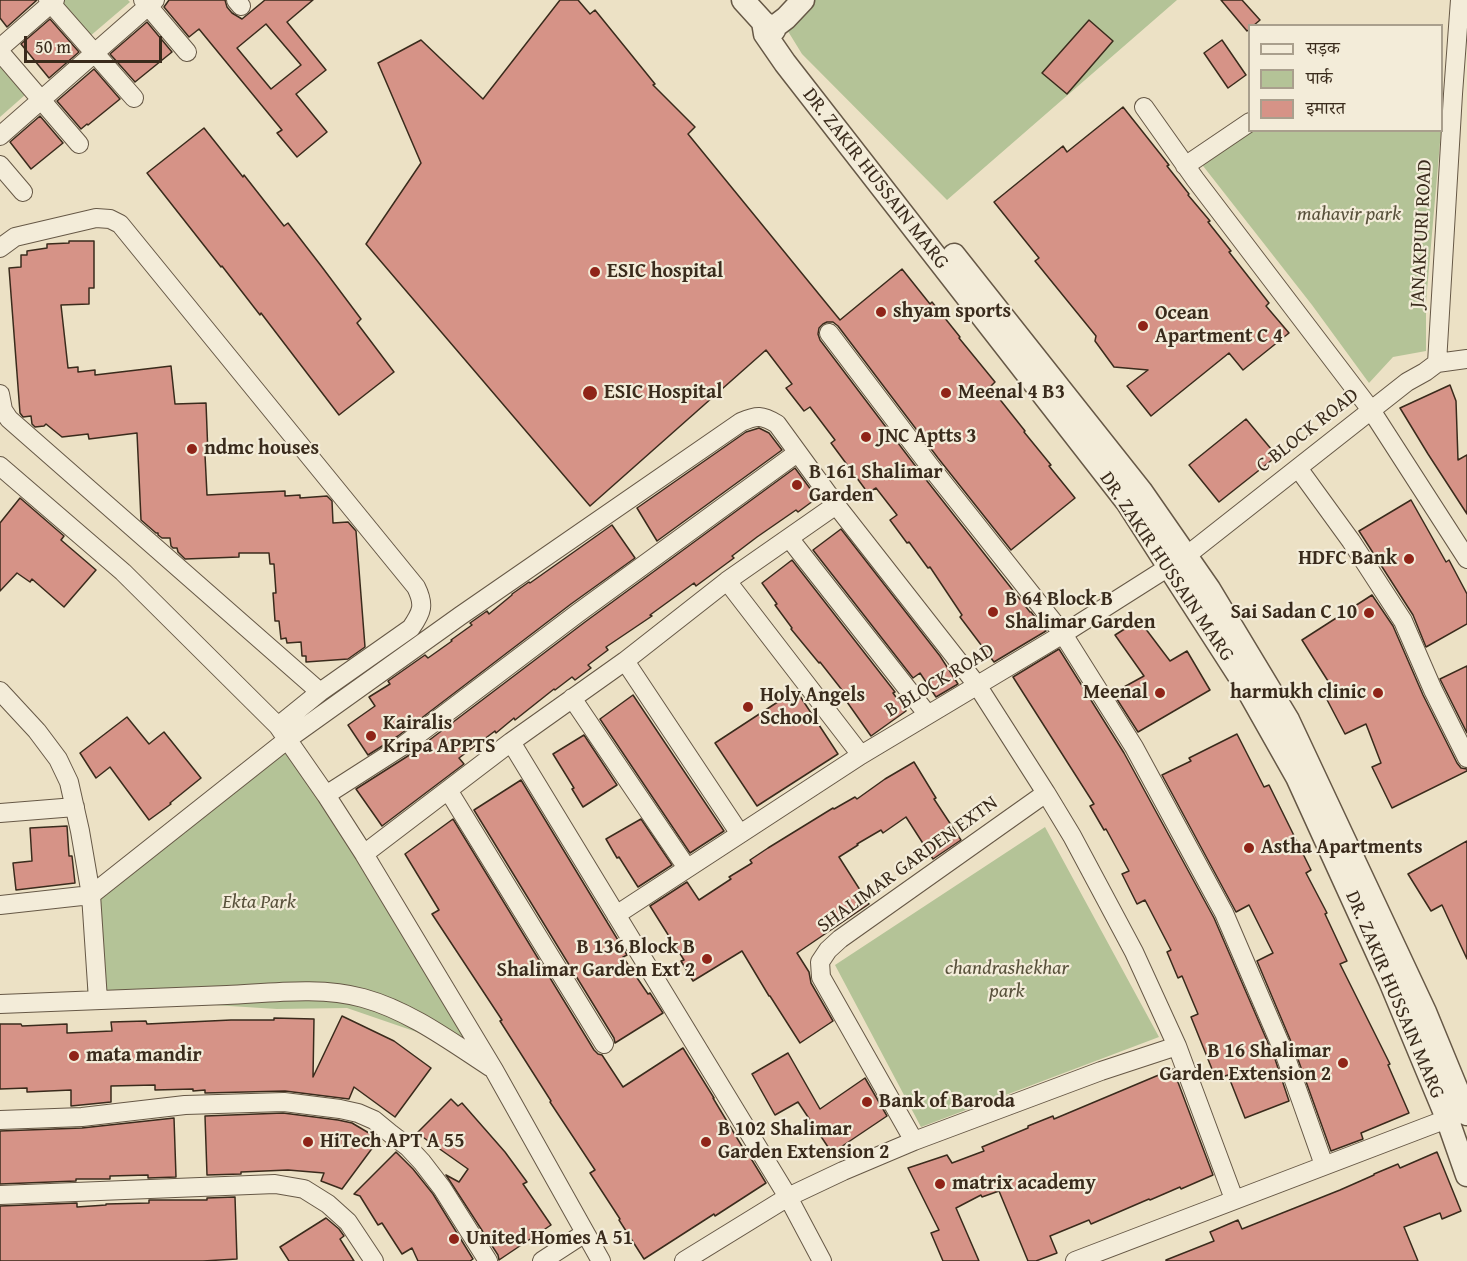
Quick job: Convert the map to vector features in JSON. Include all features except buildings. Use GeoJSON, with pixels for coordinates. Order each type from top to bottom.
{"type":"FeatureCollection","features":[{"type":"Feature","properties":{"kind":"street","name":"DR. ZAKIR HUSSAIN MARG"},"geometry":{"type":"LineString","coordinates":[[743,0],[772,25],[1141,491],[1177,561],[1209,589],[1288,720],[1425,1012],[1462,1114],[1467,1175]]}},
{"type":"Feature","properties":{"kind":"street"},"geometry":{"type":"LineString","coordinates":[[772,25],[803,0]]}},
{"type":"Feature","properties":{"kind":"street","name":"JANAKPURI ROAD"},"geometry":{"type":"LineString","coordinates":[[1437,363],[1458,162],[1447,94],[1460,0]]}},
{"type":"Feature","properties":{"kind":"street"},"geometry":{"type":"LineString","coordinates":[[79,144],[0,50],[52,1],[134,98]]}},
{"type":"Feature","properties":{"kind":"street"},"geometry":{"type":"LineString","coordinates":[[0,136],[95,53],[149,2],[187,52]]}},
{"type":"Feature","properties":{"kind":"street"},"geometry":{"type":"LineString","coordinates":[[1144,107],[1185,166],[1371,410],[1467,557]]}},
{"type":"Feature","properties":{"kind":"street"},"geometry":{"type":"LineString","coordinates":[[1185,166],[1248,123]]}},
{"type":"Feature","properties":{"kind":"street"},"geometry":{"type":"LineString","coordinates":[[0,165],[23,192]]}},
{"type":"Feature","properties":{"kind":"street"},"geometry":{"type":"LineString","coordinates":[[0,248],[15,237],[96,219],[110,219],[120,224],[417,587],[421,596],[421,614],[411,628],[320,692],[283,733]]}},
{"type":"Feature","properties":{"kind":"street"},"geometry":{"type":"LineString","coordinates":[[829,333],[1063,634],[1134,747],[1224,913],[1284,1055],[1324,1165]]}},
{"type":"Feature","properties":{"kind":"street","name":"C BLOCK ROAD"},"geometry":{"type":"LineString","coordinates":[[1177,561],[1407,382],[1437,363],[1467,359]]}},
{"type":"Feature","properties":{"kind":"street"},"geometry":{"type":"LineString","coordinates":[[0,394],[5,423],[320,692]]}},
{"type":"Feature","properties":{"kind":"street"},"geometry":{"type":"LineString","coordinates":[[0,905],[91,895],[283,733],[470,609],[741,422],[753,417],[764,417],[777,424],[836,505],[977,685],[1072,836],[1134,952],[1177,1046],[1234,1199]]}},
{"type":"Feature","properties":{"kind":"street"},"geometry":{"type":"LineString","coordinates":[[326,795],[404,745],[587,606],[797,453]]}},
{"type":"Feature","properties":{"kind":"street"},"geometry":{"type":"LineString","coordinates":[[0,466],[123,572],[283,733],[364,854],[494,1070],[601,1261]]}},
{"type":"Feature","properties":{"kind":"street"},"geometry":{"type":"LineString","coordinates":[[1298,468],[1351,541],[1403,621],[1433,690],[1467,758]]}},
{"type":"Feature","properties":{"kind":"street"},"geometry":{"type":"LineString","coordinates":[[364,854],[511,742],[625,661],[726,581],[836,505]]}},
{"type":"Feature","properties":{"kind":"street"},"geometry":{"type":"LineString","coordinates":[[789,538],[928,715]]}},
{"type":"Feature","properties":{"kind":"street","name":"B BLOCK ROAD"},"geometry":{"type":"LineString","coordinates":[[616,915],[861,755],[1063,634],[1177,561]]}},
{"type":"Feature","properties":{"kind":"street"},"geometry":{"type":"LineString","coordinates":[[726,581],[861,755]]}},
{"type":"Feature","properties":{"kind":"street"},"geometry":{"type":"LineString","coordinates":[[625,661],[740,834]]}},
{"type":"Feature","properties":{"kind":"street"},"geometry":{"type":"LineString","coordinates":[[0,691],[37,731],[58,759],[69,782],[91,895],[98,1000]]}},
{"type":"Feature","properties":{"kind":"street"},"geometry":{"type":"LineString","coordinates":[[572,698],[687,868]]}},
{"type":"Feature","properties":{"kind":"street"},"geometry":{"type":"LineString","coordinates":[[511,742],[789,1197],[822,1261]]}},
{"type":"Feature","properties":{"kind":"street"},"geometry":{"type":"LineString","coordinates":[[448,790],[604,1044]]}},
{"type":"Feature","properties":{"kind":"street","name":"SHALIMAR GARDEN EXTN"},"geometry":{"type":"LineString","coordinates":[[914,1141],[821,977],[820,962],[828,950],[840,939],[1046,793]]}},
{"type":"Feature","properties":{"kind":"street"},"geometry":{"type":"LineString","coordinates":[[0,813],[75,807]]}},
{"type":"Feature","properties":{"kind":"street"},"geometry":{"type":"LineString","coordinates":[[0,1004],[291,993],[343,994],[388,1006],[423,1024],[494,1070]]}},
{"type":"Feature","properties":{"kind":"street"},"geometry":{"type":"LineString","coordinates":[[684,1261],[789,1197],[843,1171],[914,1141],[1101,1071],[1177,1046]]}},
{"type":"Feature","properties":{"kind":"street"},"geometry":{"type":"LineString","coordinates":[[0,1120],[82,1117],[185,1105],[284,1101],[358,1113],[374,1120],[408,1147],[422,1162],[442,1188],[488,1261]]}},
{"type":"Feature","properties":{"kind":"street"},"geometry":{"type":"LineString","coordinates":[[1075,1261],[1462,1114]]}},
{"type":"Feature","properties":{"kind":"street"},"geometry":{"type":"LineString","coordinates":[[0,1195],[275,1184],[304,1189],[328,1204],[348,1222],[374,1261]]}},
{"type":"Feature","properties":{"kind":"street"},"geometry":{"type":"LineString","coordinates":[[542,1261],[585,1233]]}},
{"type":"Feature","properties":{"kind":"green space"},"geometry":{"type":"Polygon","coordinates":[[[58,0],[128,0],[130,2],[89,37],[58,0]]]}},
{"type":"Feature","properties":{"kind":"green space"},"geometry":{"type":"Polygon","coordinates":[[[792,0],[1177,0],[947,200],[802,54],[778,15],[792,0]]]}},
{"type":"Feature","properties":{"kind":"green space"},"geometry":{"type":"Polygon","coordinates":[[[0,67],[25,95],[0,117],[0,67]]]}},
{"type":"Feature","properties":{"kind":"green space","name":"mahavir park"},"geometry":{"type":"Polygon","coordinates":[[[1248,131],[1441,132],[1426,302],[1426,351],[1393,357],[1369,383],[1312,305],[1200,162],[1248,131]]]}},
{"type":"Feature","properties":{"kind":"green space","name":"Ekta Park"},"geometry":{"type":"Polygon","coordinates":[[[287,745],[472,1051],[347,1008],[277,1009],[87,997],[88,906],[287,745]]]}},
{"type":"Feature","properties":{"kind":"green space","name":"chandrashekhar park"},"geometry":{"type":"Polygon","coordinates":[[[1045,827],[1159,1037],[921,1127],[835,965],[1045,827]]]}},
{"type":"Feature","properties":{"kind":"place","name":"ESIC hospital"},"geometry":{"type":"Point","coordinates":[595,272]}},
{"type":"Feature","properties":{"kind":"place","name":"shyam sports"},"geometry":{"type":"Point","coordinates":[881,312]}},
{"type":"Feature","properties":{"kind":"place","name":"Ocean Apartment C 4"},"geometry":{"type":"Point","coordinates":[1143,326]}},
{"type":"Feature","properties":{"kind":"place","name":"ESIC Hospital"},"geometry":{"type":"Point","coordinates":[590,393]}},
{"type":"Feature","properties":{"kind":"place","name":"Meenal 4 B3"},"geometry":{"type":"Point","coordinates":[946,393]}},
{"type":"Feature","properties":{"kind":"place","name":"JNC Aptts 3"},"geometry":{"type":"Point","coordinates":[866,437]}},
{"type":"Feature","properties":{"kind":"place","name":"ndmc houses"},"geometry":{"type":"Point","coordinates":[192,449]}},
{"type":"Feature","properties":{"kind":"place","name":"B 161 Shalimar Garden"},"geometry":{"type":"Point","coordinates":[797,485]}},
{"type":"Feature","properties":{"kind":"place","name":"HDFC Bank"},"geometry":{"type":"Point","coordinates":[1409,559]}},
{"type":"Feature","properties":{"kind":"place","name":"B 64 Block B Shalimar Garden"},"geometry":{"type":"Point","coordinates":[993,612]}},
{"type":"Feature","properties":{"kind":"place","name":"Sai Sadan C 10"},"geometry":{"type":"Point","coordinates":[1369,613]}},
{"type":"Feature","properties":{"kind":"place","name":"Meenal"},"geometry":{"type":"Point","coordinates":[1160,693]}},
{"type":"Feature","properties":{"kind":"place","name":"harmukh clinic"},"geometry":{"type":"Point","coordinates":[1378,693]}},
{"type":"Feature","properties":{"kind":"place","name":"Holy Angels School"},"geometry":{"type":"Point","coordinates":[748,707]}},
{"type":"Feature","properties":{"kind":"place","name":"Kairalis Kripa APPTS"},"geometry":{"type":"Point","coordinates":[371,736]}},
{"type":"Feature","properties":{"kind":"place","name":"Astha Apartments"},"geometry":{"type":"Point","coordinates":[1249,848]}},
{"type":"Feature","properties":{"kind":"place","name":"B 136 Block B Shalimar Garden Ext 2"},"geometry":{"type":"Point","coordinates":[707,959]}},
{"type":"Feature","properties":{"kind":"place","name":"mata mandir"},"geometry":{"type":"Point","coordinates":[74,1056]}},
{"type":"Feature","properties":{"kind":"place","name":"B 16 Shalimar Garden Extension 2"},"geometry":{"type":"Point","coordinates":[1343,1063]}},
{"type":"Feature","properties":{"kind":"place","name":"Bank of Baroda"},"geometry":{"type":"Point","coordinates":[867,1102]}},
{"type":"Feature","properties":{"kind":"place","name":"HiTech APT A 55"},"geometry":{"type":"Point","coordinates":[308,1142]}},
{"type":"Feature","properties":{"kind":"place","name":"B 102 Shalimar Garden Extension 2"},"geometry":{"type":"Point","coordinates":[706,1142]}},
{"type":"Feature","properties":{"kind":"place","name":"matrix academy"},"geometry":{"type":"Point","coordinates":[940,1184]}},
{"type":"Feature","properties":{"kind":"place","name":"United Homes A 51"},"geometry":{"type":"Point","coordinates":[454,1239]}}]}
